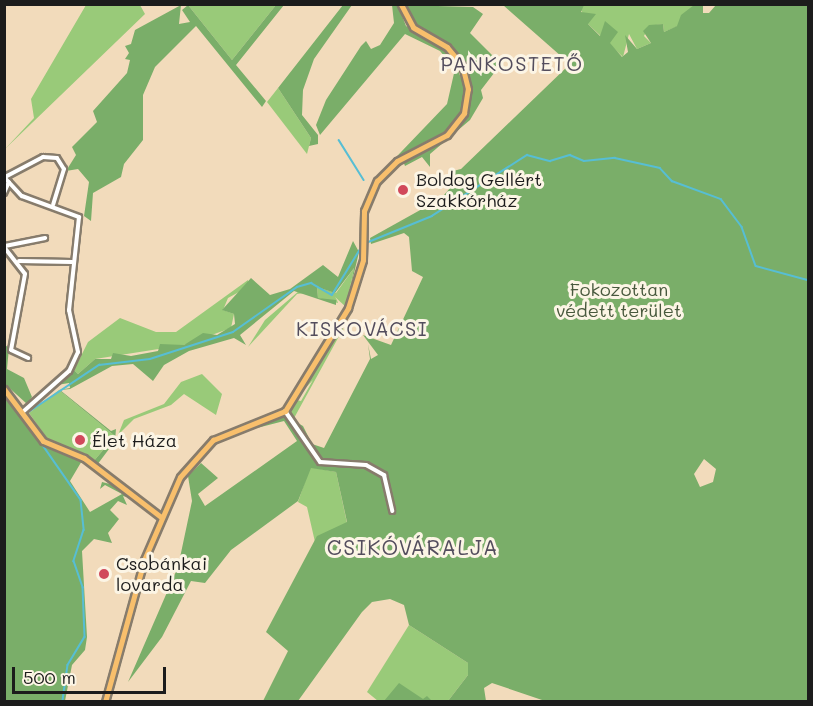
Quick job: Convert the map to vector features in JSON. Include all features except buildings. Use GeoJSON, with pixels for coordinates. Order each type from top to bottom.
{"type":"FeatureCollection","features":[{"type":"Feature","properties":{"kind":"main road"},"geometry":{"type":"LineString","coordinates":[[105,702],[139,576],[162,517],[185,468],[206,446],[285,411],[348,308],[363,260],[364,211],[377,181],[397,161],[451,131],[465,109],[468,85],[460,62],[413,27],[401,4]]}},
{"type":"Feature","properties":{"kind":"main road"},"geometry":{"type":"LineString","coordinates":[[4,389],[26,410],[43,441],[84,458],[162,517]]}},
{"type":"Feature","properties":{"kind":"street"},"geometry":{"type":"LineString","coordinates":[[26,410],[69,371],[78,352],[69,310],[78,217],[54,204],[22,196],[5,177],[43,157],[57,158],[64,173],[54,204]]}},
{"type":"Feature","properties":{"kind":"street"},"geometry":{"type":"LineString","coordinates":[[4,193],[9,182]]}},
{"type":"Feature","properties":{"kind":"street"},"geometry":{"type":"LineString","coordinates":[[4,247],[45,238]]}},
{"type":"Feature","properties":{"kind":"street"},"geometry":{"type":"LineString","coordinates":[[4,247],[18,261],[25,277],[12,351],[28,358]]}},
{"type":"Feature","properties":{"kind":"street"},"geometry":{"type":"LineString","coordinates":[[18,261],[72,262]]}},
{"type":"Feature","properties":{"kind":"street"},"geometry":{"type":"LineString","coordinates":[[285,411],[322,462],[366,465],[384,475],[393,511]]}},
{"type":"Feature","properties":{"kind":"green space"},"geometry":{"type":"Polygon","coordinates":[[[584,4],[694,5],[678,26],[664,32],[663,24],[649,26],[644,36],[651,43],[637,49],[629,34],[623,57],[588,24],[580,8],[584,4]]]}},
{"type":"Feature","properties":{"kind":"green space"},"geometry":{"type":"Polygon","coordinates":[[[86,5],[140,5],[145,14],[5,149],[34,118],[31,99],[86,5]]]}},
{"type":"Feature","properties":{"kind":"green space"},"geometry":{"type":"Polygon","coordinates":[[[181,5],[179,24],[190,22],[182,10],[188,5],[232,60],[276,5],[284,5],[236,65],[266,101],[262,107],[196,26],[155,67],[143,95],[143,140],[124,164],[121,177],[93,193],[91,221],[84,216],[89,182],[78,169],[66,171],[76,155],[72,147],[97,122],[93,111],[127,73],[130,60],[125,59],[129,53],[125,46],[131,44],[135,30],[181,5]]]}},
{"type":"Feature","properties":{"kind":"green space"},"geometry":{"type":"Polygon","coordinates":[[[188,5],[276,5],[232,60],[188,5]]]}},
{"type":"Feature","properties":{"kind":"green space"},"geometry":{"type":"Polygon","coordinates":[[[343,5],[352,5],[314,59],[303,90],[302,115],[318,135],[318,144],[309,146],[311,138],[278,88],[343,5]]]}},
{"type":"Feature","properties":{"kind":"green space"},"geometry":{"type":"Polygon","coordinates":[[[392,5],[398,5],[406,26],[450,53],[466,89],[461,115],[448,132],[378,176],[447,104],[455,69],[440,51],[405,34],[320,135],[316,125],[326,100],[361,46],[366,41],[371,49],[380,45],[394,23],[392,5]]]}},
{"type":"Feature","properties":{"kind":"green space"},"geometry":{"type":"Polygon","coordinates":[[[402,5],[473,7],[483,14],[470,33],[501,64],[481,90],[483,98],[470,120],[430,154],[430,167],[422,157],[405,166],[403,161],[458,126],[466,112],[467,78],[450,51],[418,32],[402,5]]]}},
{"type":"Feature","properties":{"kind":"green space","name":"Fokozottan védett terület"},"geometry":{"type":"Polygon","coordinates":[[[503,5],[584,5],[581,12],[596,14],[588,24],[600,36],[605,21],[618,32],[610,43],[622,57],[628,52],[625,35],[637,49],[651,43],[643,31],[649,25],[663,24],[664,32],[677,26],[681,15],[694,5],[703,5],[703,13],[709,13],[716,5],[808,5],[808,701],[545,701],[492,683],[484,688],[486,701],[448,701],[468,675],[468,663],[409,625],[404,605],[390,599],[372,602],[362,612],[298,701],[263,701],[288,651],[266,632],[317,536],[347,522],[336,472],[311,468],[298,501],[231,550],[205,583],[191,581],[162,637],[128,682],[178,567],[192,501],[188,476],[201,463],[218,478],[198,494],[205,506],[297,441],[284,421],[257,428],[284,415],[303,426],[312,444],[324,448],[370,359],[368,344],[371,359],[378,355],[363,335],[391,345],[423,277],[412,271],[409,237],[404,233],[371,244],[370,238],[422,209],[431,210],[457,180],[449,172],[461,169],[570,64],[503,5]],[[704,459],[694,474],[700,487],[713,482],[716,469],[704,459]]]}},
{"type":"Feature","properties":{"kind":"green space"},"geometry":{"type":"Polygon","coordinates":[[[278,88],[311,138],[307,154],[267,102],[278,88]]]}},
{"type":"Feature","properties":{"kind":"green space"},"geometry":{"type":"Polygon","coordinates":[[[353,241],[359,252],[348,299],[354,268],[335,293],[317,287],[318,298],[336,300],[336,305],[294,291],[240,335],[246,345],[234,338],[189,351],[164,365],[153,381],[133,364],[112,366],[70,389],[60,390],[111,431],[116,429],[115,441],[97,465],[93,462],[115,436],[59,390],[70,388],[69,383],[57,385],[66,375],[74,370],[78,374],[95,359],[111,359],[113,353],[131,356],[158,351],[160,344],[184,345],[203,333],[217,335],[235,324],[234,314],[222,310],[251,278],[270,295],[290,289],[323,265],[338,277],[353,241]]]}},
{"type":"Feature","properties":{"kind":"green space"},"geometry":{"type":"Polygon","coordinates":[[[354,268],[346,307],[335,297],[338,303],[318,298],[317,287],[336,293],[354,268]]]}},
{"type":"Feature","properties":{"kind":"green space"},"geometry":{"type":"Polygon","coordinates":[[[248,280],[248,287],[228,298],[223,310],[234,314],[231,328],[184,345],[95,359],[78,374],[74,370],[88,342],[120,318],[156,332],[176,332],[248,280]]]}},
{"type":"Feature","properties":{"kind":"green space"},"geometry":{"type":"Polygon","coordinates":[[[299,291],[305,293],[297,294],[248,347],[265,320],[299,291]]]}},
{"type":"Feature","properties":{"kind":"green space"},"geometry":{"type":"Polygon","coordinates":[[[340,327],[355,335],[343,329],[293,420],[287,411],[296,400],[301,401],[313,380],[298,396],[340,327]]]}},
{"type":"Feature","properties":{"kind":"green space"},"geometry":{"type":"Polygon","coordinates":[[[5,345],[9,348],[7,369],[24,378],[32,397],[27,404],[5,384],[5,345]]]}},
{"type":"Feature","properties":{"kind":"green space"},"geometry":{"type":"Polygon","coordinates":[[[202,374],[222,394],[216,415],[184,394],[171,405],[134,419],[118,435],[124,420],[164,404],[181,382],[202,374]]]}},
{"type":"Feature","properties":{"kind":"green space"},"geometry":{"type":"Polygon","coordinates":[[[59,390],[115,436],[93,462],[51,444],[29,413],[59,390]]]}},
{"type":"Feature","properties":{"kind":"green space"},"geometry":{"type":"Polygon","coordinates":[[[4,391],[38,439],[83,459],[70,481],[90,512],[122,494],[105,485],[100,489],[102,482],[110,484],[104,477],[130,498],[123,496],[127,505],[118,501],[110,510],[119,519],[108,533],[112,543],[94,539],[82,551],[87,637],[85,650],[72,665],[65,701],[5,701],[4,391]]]}},
{"type":"Feature","properties":{"kind":"green space"},"geometry":{"type":"Polygon","coordinates":[[[310,467],[336,472],[347,523],[315,542],[307,507],[298,502],[310,467]]]}},
{"type":"Feature","properties":{"kind":"green space"},"geometry":{"type":"Polygon","coordinates":[[[409,625],[468,663],[468,675],[448,701],[378,701],[367,692],[409,625]]]}},
{"type":"Feature","properties":{"kind":"green space"},"geometry":{"type":"Polygon","coordinates":[[[399,683],[423,699],[427,696],[432,701],[384,701],[399,683]]]}},
{"type":"Feature","properties":{"kind":"waterway"},"geometry":{"type":"LineString","coordinates":[[339,140],[364,180]]}},
{"type":"Feature","properties":{"kind":"waterway"},"geometry":{"type":"LineString","coordinates":[[366,243],[432,216],[527,155],[550,161],[570,155],[584,161],[615,158],[660,168],[672,181],[721,199],[742,227],[756,266],[808,280]]}},
{"type":"Feature","properties":{"kind":"waterway"},"geometry":{"type":"LineString","coordinates":[[27,413],[99,365],[150,359],[233,332],[297,287],[311,283],[332,295],[362,246]]}},
{"type":"Feature","properties":{"kind":"waterway"},"geometry":{"type":"LineString","coordinates":[[4,385],[25,410]]}},
{"type":"Feature","properties":{"kind":"waterway"},"geometry":{"type":"LineString","coordinates":[[27,414],[34,425]]}},
{"type":"Feature","properties":{"kind":"waterway"},"geometry":{"type":"LineString","coordinates":[[40,441],[81,500],[84,530],[74,561],[83,587],[85,637],[68,665],[63,702]]}},
{"type":"Feature","properties":{"kind":"place","name":"Boldog Gellért Szakkórház"},"geometry":{"type":"Point","coordinates":[403,190]}},
{"type":"Feature","properties":{"kind":"place","name":"Élet Háza"},"geometry":{"type":"Point","coordinates":[80,440]}},
{"type":"Feature","properties":{"kind":"place","name":"Csobánkai lovarda"},"geometry":{"type":"Point","coordinates":[104,574]}},
{"type":"Feature","properties":{"kind":"district","name":"PANKOSTETŐ"},"geometry":{"type":"Point","coordinates":[512,63]}},
{"type":"Feature","properties":{"kind":"district","name":"KISKOVÁCSI"},"geometry":{"type":"Point","coordinates":[362,328]}},
{"type":"Feature","properties":{"kind":"district","name":"CSIKÓVÁRALJA"},"geometry":{"type":"Point","coordinates":[413,547]}}]}
